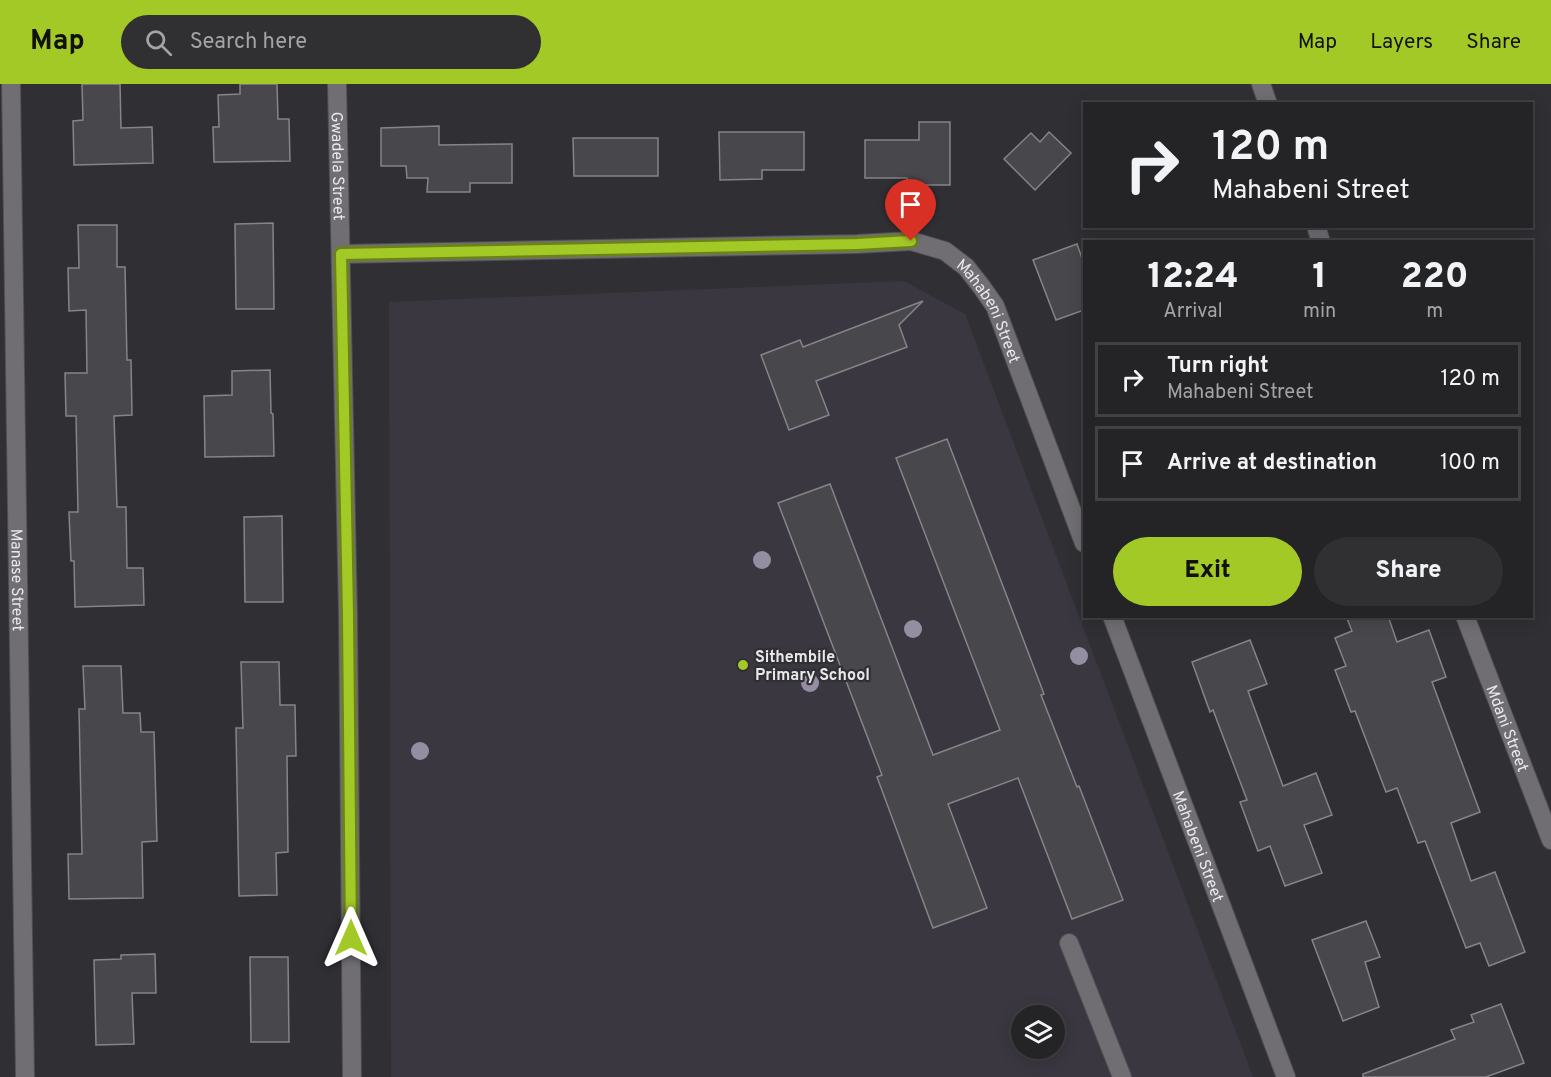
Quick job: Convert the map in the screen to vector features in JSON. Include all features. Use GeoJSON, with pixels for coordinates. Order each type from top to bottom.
{"type":"FeatureCollection","features":[{"type":"Feature","properties":{"kind":"street","name":"Manase Street"},"geometry":{"type":"LineString","coordinates":[[12,84],[25,1077]]}},
{"type":"Feature","properties":{"kind":"street","name":"Gwadela Street"},"geometry":{"type":"LineString","coordinates":[[337,84],[348,602],[352,1077]]}},
{"type":"Feature","properties":{"kind":"street"},"geometry":{"type":"LineString","coordinates":[[1261,84],[1267,102]]}},
{"type":"Feature","properties":{"kind":"street","name":"Mahabeni Street"},"geometry":{"type":"LineString","coordinates":[[341,254],[911,241],[945,251],[966,267],[995,306],[1083,540]]}},
{"type":"Feature","properties":{"kind":"street","name":"Mahabeni Street"},"geometry":{"type":"LineString","coordinates":[[1113,618],[1286,1077]]}},
{"type":"Feature","properties":{"kind":"street","name":"Mdani Street"},"geometry":{"type":"LineString","coordinates":[[1466,618],[1551,840]]}},
{"type":"Feature","properties":{"kind":"street"},"geometry":{"type":"LineString","coordinates":[[1069,943],[1122,1077]]}},
{"type":"Feature","properties":{"kind":"shaded area","name":"Sithembile Primary School"},"geometry":{"type":"Polygon","coordinates":[[[904,281],[965,314],[1253,1077],[391,1077],[389,302],[904,281]]]}},
{"type":"Feature","properties":{"kind":"building"},"geometry":{"type":"Polygon","coordinates":[[[82,84],[120,84],[121,128],[152,127],[153,163],[74,165],[73,121],[83,120],[82,84]]]}},
{"type":"Feature","properties":{"kind":"building"},"geometry":{"type":"Polygon","coordinates":[[[240,84],[277,84],[278,119],[289,119],[290,161],[214,162],[213,127],[219,127],[218,95],[240,94],[240,84]]]}},
{"type":"Feature","properties":{"kind":"building"},"geometry":{"type":"Polygon","coordinates":[[[919,122],[950,122],[950,185],[908,185],[907,178],[865,178],[865,140],[919,140],[919,122]]]}},
{"type":"Feature","properties":{"kind":"building"},"geometry":{"type":"Polygon","coordinates":[[[439,126],[439,145],[512,144],[512,183],[470,183],[470,192],[427,192],[428,178],[407,178],[406,166],[381,166],[381,128],[439,126]]]}},
{"type":"Feature","properties":{"kind":"building"},"geometry":{"type":"Polygon","coordinates":[[[719,132],[804,132],[804,170],[762,170],[762,179],[720,180],[719,132]]]}},
{"type":"Feature","properties":{"kind":"building"},"geometry":{"type":"Polygon","coordinates":[[[1049,132],[1071,153],[1035,190],[1004,159],[1031,133],[1040,142],[1049,132]]]}},
{"type":"Feature","properties":{"kind":"building"},"geometry":{"type":"Polygon","coordinates":[[[573,138],[658,138],[658,176],[574,176],[573,138]]]}},
{"type":"Feature","properties":{"kind":"building"},"geometry":{"type":"Polygon","coordinates":[[[273,223],[274,309],[236,309],[235,224],[273,223]]]}},
{"type":"Feature","properties":{"kind":"building"},"geometry":{"type":"Polygon","coordinates":[[[78,225],[117,225],[117,267],[125,267],[127,360],[131,360],[132,415],[114,416],[117,507],[126,507],[127,568],[143,568],[144,605],[75,607],[74,561],[71,561],[69,512],[78,512],[76,416],[66,416],[65,373],[87,373],[86,310],[69,311],[68,268],[79,268],[78,225]]]}},
{"type":"Feature","properties":{"kind":"building"},"geometry":{"type":"Polygon","coordinates":[[[1077,244],[1083,261],[1083,310],[1056,320],[1033,260],[1077,244]]]}},
{"type":"Feature","properties":{"kind":"building"},"geometry":{"type":"Polygon","coordinates":[[[923,301],[899,325],[907,347],[816,381],[829,415],[789,430],[761,355],[800,340],[803,347],[923,301]]]}},
{"type":"Feature","properties":{"kind":"building"},"geometry":{"type":"Polygon","coordinates":[[[270,370],[274,456],[205,457],[204,396],[232,395],[232,371],[270,370]]]}},
{"type":"Feature","properties":{"kind":"building"},"geometry":{"type":"Polygon","coordinates":[[[947,439],[1044,694],[1041,695],[1123,900],[1072,919],[1018,778],[948,804],[987,908],[933,928],[877,777],[882,775],[778,503],[830,484],[933,755],[1000,730],[896,458],[947,439]]]}},
{"type":"Feature","properties":{"kind":"building"},"geometry":{"type":"Polygon","coordinates":[[[282,516],[283,602],[245,602],[244,517],[282,516]]]}},
{"type":"Feature","properties":{"kind":"building"},"geometry":{"type":"Polygon","coordinates":[[[1347,618],[1389,618],[1397,642],[1429,630],[1446,677],[1432,682],[1480,812],[1451,823],[1471,881],[1495,872],[1525,952],[1489,966],[1480,943],[1466,948],[1425,841],[1418,843],[1397,788],[1386,792],[1355,711],[1351,712],[1335,670],[1346,666],[1335,638],[1352,631],[1347,618]]]}},
{"type":"Feature","properties":{"kind":"building"},"geometry":{"type":"Polygon","coordinates":[[[1250,640],[1267,684],[1248,691],[1283,786],[1316,773],[1332,815],[1304,825],[1322,873],[1285,886],[1270,846],[1258,851],[1240,802],[1247,800],[1192,662],[1250,640]]]}},
{"type":"Feature","properties":{"kind":"building"},"geometry":{"type":"Polygon","coordinates":[[[241,662],[279,662],[280,705],[295,705],[296,756],[287,756],[288,852],[276,853],[277,895],[239,896],[236,728],[243,728],[241,662]]]}},
{"type":"Feature","properties":{"kind":"building"},"geometry":{"type":"Polygon","coordinates":[[[83,666],[121,666],[123,713],[140,713],[141,732],[154,732],[157,841],[142,842],[143,898],[69,899],[68,854],[82,854],[79,709],[85,709],[83,666]]]}},
{"type":"Feature","properties":{"kind":"building"},"geometry":{"type":"Polygon","coordinates":[[[1366,921],[1380,957],[1365,962],[1379,1007],[1343,1021],[1312,940],[1366,921]]]}},
{"type":"Feature","properties":{"kind":"building"},"geometry":{"type":"Polygon","coordinates":[[[155,954],[156,993],[132,993],[134,1044],[96,1045],[94,960],[121,959],[121,955],[155,954]]]}},
{"type":"Feature","properties":{"kind":"building"},"geometry":{"type":"Polygon","coordinates":[[[250,957],[288,957],[289,1042],[251,1042],[250,957]]]}},
{"type":"Feature","properties":{"kind":"building"},"geometry":{"type":"Polygon","coordinates":[[[1501,1004],[1524,1063],[1486,1077],[1363,1077],[1363,1074],[1455,1039],[1451,1030],[1474,1022],[1471,1015],[1501,1004]]]}},
{"type":"Feature","properties":{"kind":"place","name":"Sithembile Primary School"},"geometry":{"type":"Point","coordinates":[743,665]}},
{"type":"Feature","properties":{"kind":"route"},"geometry":{"type":"LineString","coordinates":[[351,938],[341,254],[911,241]]}}]}
